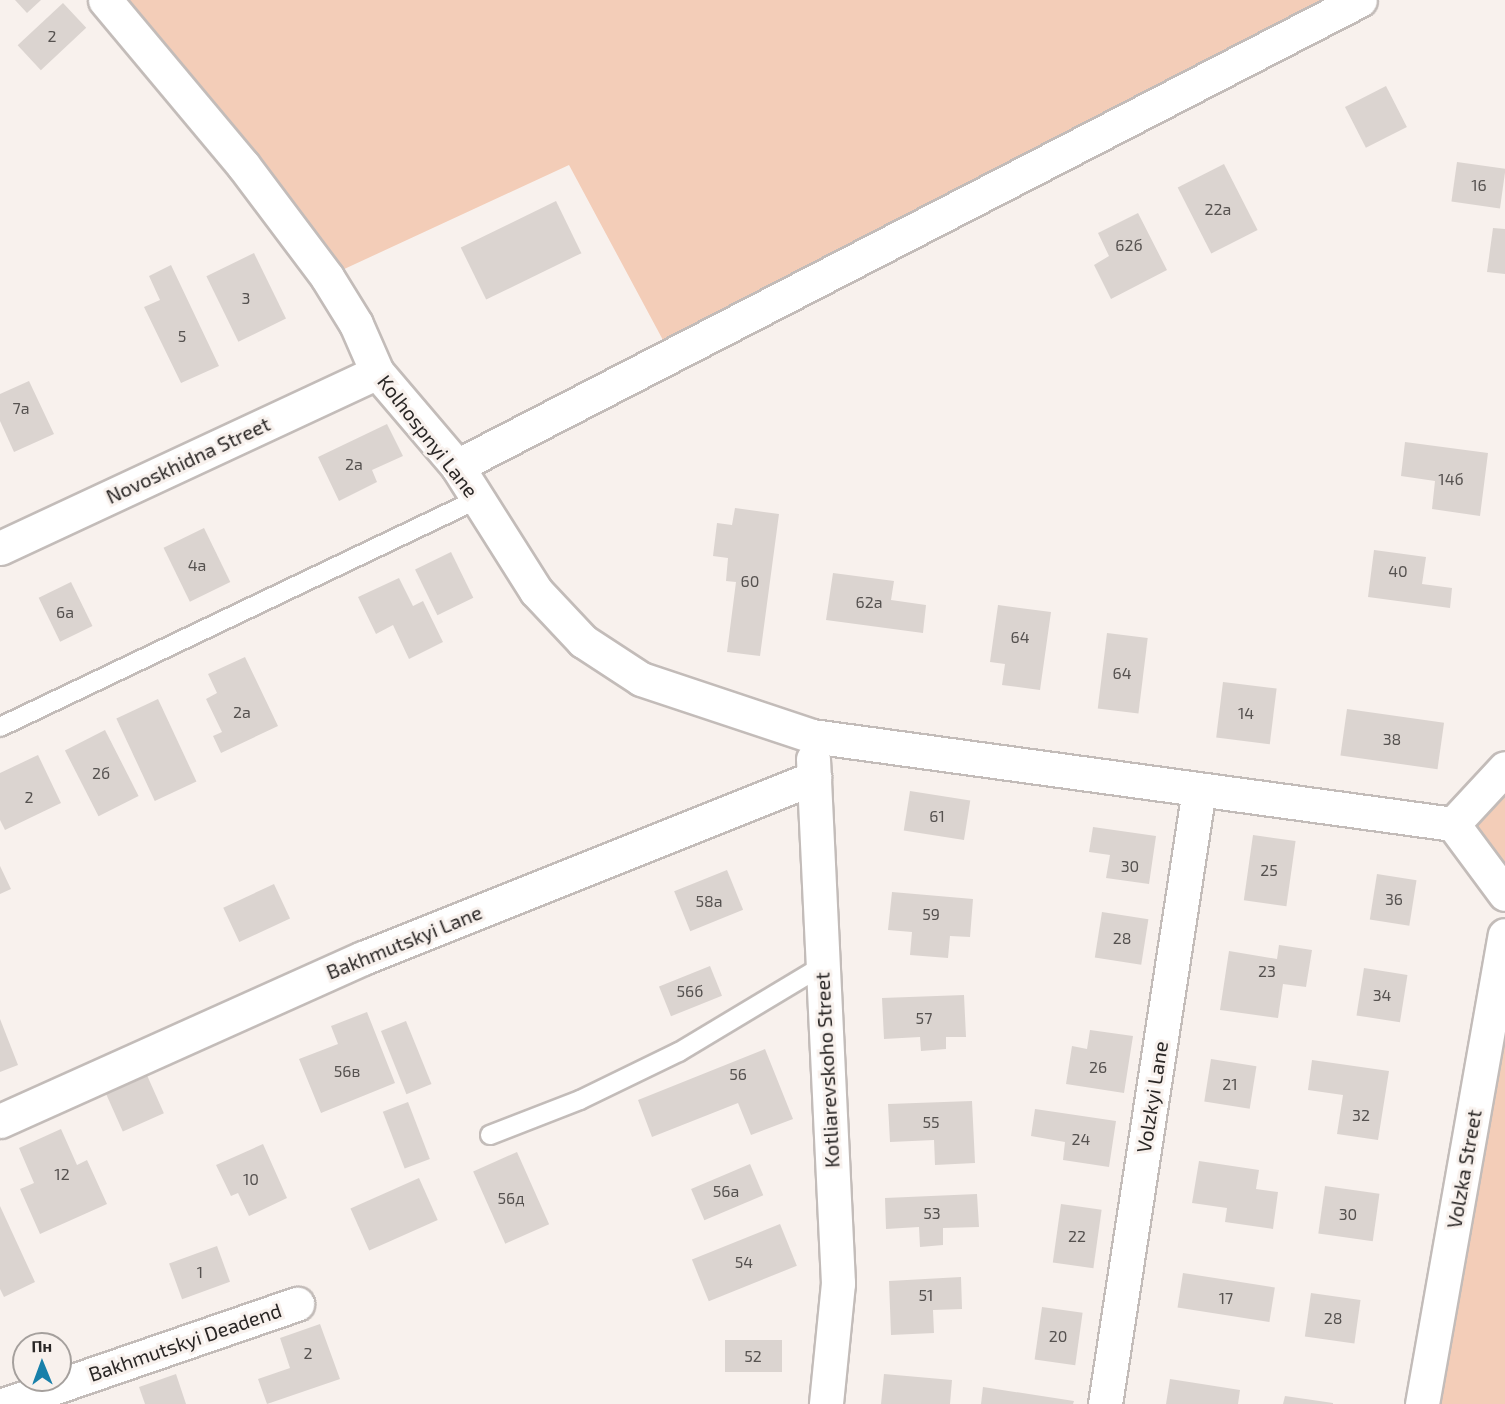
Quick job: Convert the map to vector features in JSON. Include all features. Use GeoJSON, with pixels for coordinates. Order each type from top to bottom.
{"type":"FeatureCollection","features":[{"type":"Feature","properties":{"kind":"street","name":"Kolhospnyi Lane"},"geometry":{"type":"LineString","coordinates":[[105,0],[243,165],[327,277],[356,324],[377,372],[457,466],[536,591],[584,641],[641,679],[812,736],[1453,824]]}},
{"type":"Feature","properties":{"kind":"street"},"geometry":{"type":"LineString","coordinates":[[457,466],[1360,0]]}},
{"type":"Feature","properties":{"kind":"street","name":"Novoskhidna Street"},"geometry":{"type":"LineString","coordinates":[[0,548],[377,372]]}},
{"type":"Feature","properties":{"kind":"street","name":"Kotliarevskoho Street"},"geometry":{"type":"LineString","coordinates":[[812,736],[838,1283],[826,1404]]}},
{"type":"Feature","properties":{"kind":"street"},"geometry":{"type":"LineString","coordinates":[[1505,768],[1453,824],[1505,894]]}},
{"type":"Feature","properties":{"kind":"street","name":"Bakhmutskyi Lane"},"geometry":{"type":"LineString","coordinates":[[0,1121],[363,958],[814,778]]}},
{"type":"Feature","properties":{"kind":"street","name":"Volzkyi Lane"},"geometry":{"type":"LineString","coordinates":[[1105,1404],[1199,789]]}},
{"type":"Feature","properties":{"kind":"street","name":"Volzka Street"},"geometry":{"type":"LineString","coordinates":[[1422,1404],[1505,935]]}},
{"type":"Feature","properties":{"kind":"street","name":"Bakhmutskyi Deadend"},"geometry":{"type":"LineString","coordinates":[[6,1404],[297,1304]]}},
{"type":"Feature","properties":{"kind":"lane"},"geometry":{"type":"LineString","coordinates":[[0,727],[478,499]]}},
{"type":"Feature","properties":{"kind":"lane"},"geometry":{"type":"LineString","coordinates":[[490,1135],[580,1100],[679,1052],[822,966]]}},
{"type":"Feature","properties":{"kind":"shaded area"},"geometry":{"type":"Polygon","coordinates":[[[105,0],[1360,0],[671,355],[569,165],[327,277],[105,0]]]}},
{"type":"Feature","properties":{"kind":"shaded area"},"geometry":{"type":"Polygon","coordinates":[[[1505,768],[1505,894],[1453,824],[1505,768]]]}},
{"type":"Feature","properties":{"kind":"shaded area"},"geometry":{"type":"Polygon","coordinates":[[[1505,935],[1505,1404],[1422,1404],[1505,935]]]}},
{"type":"Feature","properties":{"kind":"building"},"geometry":{"type":"Polygon","coordinates":[[[15,0],[41,0],[27,13],[15,0]]]}},
{"type":"Feature","properties":{"kind":"building"},"geometry":{"type":"Polygon","coordinates":[[[63,3],[86,28],[41,70],[18,45],[63,3]]]}},
{"type":"Feature","properties":{"kind":"building"},"geometry":{"type":"Polygon","coordinates":[[[1386,86],[1407,127],[1366,148],[1345,107],[1386,86]]]}},
{"type":"Feature","properties":{"kind":"building"},"geometry":{"type":"Polygon","coordinates":[[[1457,162],[1505,169],[1500,208],[1451,202],[1457,162]]]}},
{"type":"Feature","properties":{"kind":"building"},"geometry":{"type":"Polygon","coordinates":[[[1224,164],[1258,230],[1211,254],[1178,188],[1224,164]]]}},
{"type":"Feature","properties":{"kind":"building"},"geometry":{"type":"Polygon","coordinates":[[[556,201],[581,253],[486,300],[461,247],[556,201]]]}},
{"type":"Feature","properties":{"kind":"building"},"geometry":{"type":"Polygon","coordinates":[[[1138,213],[1167,270],[1111,299],[1094,265],[1109,256],[1098,233],[1138,213]]]}},
{"type":"Feature","properties":{"kind":"building"},"geometry":{"type":"Polygon","coordinates":[[[1493,228],[1505,229],[1505,274],[1487,272],[1493,228]]]}},
{"type":"Feature","properties":{"kind":"building"},"geometry":{"type":"Polygon","coordinates":[[[254,253],[286,319],[238,342],[206,276],[254,253]]]}},
{"type":"Feature","properties":{"kind":"building"},"geometry":{"type":"Polygon","coordinates":[[[171,265],[219,366],[181,383],[144,307],[160,300],[149,276],[171,265]]]}},
{"type":"Feature","properties":{"kind":"building"},"geometry":{"type":"Polygon","coordinates":[[[29,381],[54,434],[14,452],[0,421],[0,394],[29,381]]]}},
{"type":"Feature","properties":{"kind":"building"},"geometry":{"type":"Polygon","coordinates":[[[387,424],[403,456],[372,470],[377,482],[339,501],[318,457],[387,424]]]}},
{"type":"Feature","properties":{"kind":"building"},"geometry":{"type":"Polygon","coordinates":[[[1405,442],[1488,453],[1480,516],[1432,509],[1435,481],[1401,476],[1405,442]]]}},
{"type":"Feature","properties":{"kind":"building"},"geometry":{"type":"Polygon","coordinates":[[[735,508],[779,514],[760,656],[727,652],[736,582],[726,581],[728,558],[713,556],[717,523],[732,525],[735,508]]]}},
{"type":"Feature","properties":{"kind":"building"},"geometry":{"type":"Polygon","coordinates":[[[204,528],[230,582],[190,602],[164,548],[204,528]]]}},
{"type":"Feature","properties":{"kind":"building"},"geometry":{"type":"Polygon","coordinates":[[[1374,550],[1426,557],[1422,584],[1452,588],[1450,608],[1368,597],[1374,550]]]}},
{"type":"Feature","properties":{"kind":"building"},"geometry":{"type":"Polygon","coordinates":[[[451,552],[473,598],[437,615],[415,570],[451,552]]]}},
{"type":"Feature","properties":{"kind":"building"},"geometry":{"type":"Polygon","coordinates":[[[833,573],[894,581],[891,600],[926,605],[923,633],[826,620],[833,573]]]}},
{"type":"Feature","properties":{"kind":"building"},"geometry":{"type":"Polygon","coordinates":[[[399,578],[413,606],[423,601],[443,642],[409,659],[393,625],[376,634],[358,597],[399,578]]]}},
{"type":"Feature","properties":{"kind":"building"},"geometry":{"type":"Polygon","coordinates":[[[71,582],[92,626],[60,642],[39,598],[71,582]]]}},
{"type":"Feature","properties":{"kind":"building"},"geometry":{"type":"Polygon","coordinates":[[[998,605],[1051,612],[1040,690],[1002,685],[1005,664],[990,662],[998,605]]]}},
{"type":"Feature","properties":{"kind":"building"},"geometry":{"type":"Polygon","coordinates":[[[1107,633],[1148,638],[1138,713],[1098,708],[1107,633]]]}},
{"type":"Feature","properties":{"kind":"building"},"geometry":{"type":"Polygon","coordinates":[[[245,657],[278,726],[221,753],[213,736],[222,732],[206,699],[217,693],[208,674],[245,657]]]}},
{"type":"Feature","properties":{"kind":"building"},"geometry":{"type":"Polygon","coordinates":[[[1223,682],[1277,689],[1270,744],[1216,738],[1223,682]]]}},
{"type":"Feature","properties":{"kind":"building"},"geometry":{"type":"Polygon","coordinates":[[[158,699],[196,781],[155,801],[116,718],[158,699]]]}},
{"type":"Feature","properties":{"kind":"building"},"geometry":{"type":"Polygon","coordinates":[[[1347,709],[1444,723],[1438,769],[1340,756],[1347,709]]]}},
{"type":"Feature","properties":{"kind":"building"},"geometry":{"type":"Polygon","coordinates":[[[105,730],[139,796],[99,816],[65,750],[105,730]]]}},
{"type":"Feature","properties":{"kind":"building"},"geometry":{"type":"Polygon","coordinates":[[[38,755],[61,803],[5,830],[0,820],[0,773],[38,755]]]}},
{"type":"Feature","properties":{"kind":"building"},"geometry":{"type":"Polygon","coordinates":[[[910,791],[970,801],[964,840],[904,831],[910,791]]]}},
{"type":"Feature","properties":{"kind":"building"},"geometry":{"type":"Polygon","coordinates":[[[1093,827],[1156,836],[1149,884],[1106,878],[1110,855],[1089,852],[1093,827]]]}},
{"type":"Feature","properties":{"kind":"building"},"geometry":{"type":"Polygon","coordinates":[[[1253,835],[1296,841],[1286,906],[1244,900],[1253,835]]]}},
{"type":"Feature","properties":{"kind":"building"},"geometry":{"type":"Polygon","coordinates":[[[0,866],[11,889],[0,894],[0,866]]]}},
{"type":"Feature","properties":{"kind":"building"},"geometry":{"type":"Polygon","coordinates":[[[727,870],[743,910],[690,931],[674,891],[727,870]]]}},
{"type":"Feature","properties":{"kind":"building"},"geometry":{"type":"Polygon","coordinates":[[[1377,874],[1417,880],[1409,926],[1370,919],[1377,874]]]}},
{"type":"Feature","properties":{"kind":"building"},"geometry":{"type":"Polygon","coordinates":[[[274,884],[290,918],[239,942],[223,908],[274,884]]]}},
{"type":"Feature","properties":{"kind":"building"},"geometry":{"type":"Polygon","coordinates":[[[892,892],[973,899],[970,937],[950,936],[948,958],[910,955],[912,932],[888,930],[892,892]]]}},
{"type":"Feature","properties":{"kind":"building"},"geometry":{"type":"Polygon","coordinates":[[[1102,912],[1148,919],[1141,965],[1095,957],[1102,912]]]}},
{"type":"Feature","properties":{"kind":"building"},"geometry":{"type":"Polygon","coordinates":[[[1279,945],[1312,950],[1306,987],[1283,984],[1278,1018],[1220,1010],[1229,951],[1277,959],[1279,945]]]}},
{"type":"Feature","properties":{"kind":"building"},"geometry":{"type":"Polygon","coordinates":[[[710,966],[722,996],[671,1016],[659,987],[710,966]]]}},
{"type":"Feature","properties":{"kind":"building"},"geometry":{"type":"Polygon","coordinates":[[[1364,968],[1407,975],[1400,1022],[1356,1015],[1364,968]]]}},
{"type":"Feature","properties":{"kind":"building"},"geometry":{"type":"Polygon","coordinates":[[[964,995],[966,1037],[946,1037],[946,1049],[921,1051],[920,1037],[884,1039],[882,998],[964,995]]]}},
{"type":"Feature","properties":{"kind":"building"},"geometry":{"type":"Polygon","coordinates":[[[367,1012],[395,1083],[321,1113],[299,1059],[338,1044],[331,1026],[367,1012]]]}},
{"type":"Feature","properties":{"kind":"building"},"geometry":{"type":"Polygon","coordinates":[[[0,1019],[18,1065],[0,1072],[0,1019]]]}},
{"type":"Feature","properties":{"kind":"building"},"geometry":{"type":"Polygon","coordinates":[[[406,1021],[431,1084],[406,1094],[381,1031],[406,1021]]]}},
{"type":"Feature","properties":{"kind":"building"},"geometry":{"type":"Polygon","coordinates":[[[1090,1030],[1133,1036],[1124,1093],[1066,1084],[1072,1046],[1087,1049],[1090,1030]]]}},
{"type":"Feature","properties":{"kind":"building"},"geometry":{"type":"Polygon","coordinates":[[[765,1049],[793,1119],[751,1135],[738,1103],[652,1137],[638,1100],[765,1049]]]}},
{"type":"Feature","properties":{"kind":"building"},"geometry":{"type":"Polygon","coordinates":[[[1211,1059],[1256,1066],[1250,1109],[1204,1101],[1211,1059]]]}},
{"type":"Feature","properties":{"kind":"building"},"geometry":{"type":"Polygon","coordinates":[[[1312,1060],[1389,1071],[1378,1140],[1337,1134],[1343,1095],[1308,1090],[1312,1060]]]}},
{"type":"Feature","properties":{"kind":"building"},"geometry":{"type":"Polygon","coordinates":[[[146,1073],[164,1113],[123,1131],[105,1091],[146,1073]]]}},
{"type":"Feature","properties":{"kind":"building"},"geometry":{"type":"Polygon","coordinates":[[[972,1101],[975,1163],[935,1165],[934,1140],[890,1142],[888,1104],[972,1101]]]}},
{"type":"Feature","properties":{"kind":"building"},"geometry":{"type":"Polygon","coordinates":[[[408,1102],[430,1159],[405,1169],[383,1112],[408,1102]]]}},
{"type":"Feature","properties":{"kind":"building"},"geometry":{"type":"Polygon","coordinates":[[[1035,1109],[1116,1121],[1109,1167],[1063,1160],[1065,1142],[1031,1136],[1035,1109]]]}},
{"type":"Feature","properties":{"kind":"building"},"geometry":{"type":"Polygon","coordinates":[[[61,1129],[77,1165],[87,1160],[107,1204],[40,1234],[20,1189],[34,1183],[19,1148],[61,1129]]]}},
{"type":"Feature","properties":{"kind":"building"},"geometry":{"type":"Polygon","coordinates":[[[263,1144],[287,1198],[249,1216],[238,1193],[231,1196],[216,1165],[263,1144]]]}},
{"type":"Feature","properties":{"kind":"building"},"geometry":{"type":"Polygon","coordinates":[[[517,1152],[549,1224],[505,1244],[473,1172],[517,1152]]]}},
{"type":"Feature","properties":{"kind":"building"},"geometry":{"type":"Polygon","coordinates":[[[1199,1161],[1259,1170],[1256,1189],[1278,1192],[1273,1229],[1225,1222],[1227,1208],[1192,1203],[1199,1161]]]}},
{"type":"Feature","properties":{"kind":"building"},"geometry":{"type":"Polygon","coordinates":[[[750,1164],[763,1195],[704,1220],[691,1189],[750,1164]]]}},
{"type":"Feature","properties":{"kind":"building"},"geometry":{"type":"Polygon","coordinates":[[[419,1178],[438,1220],[369,1251],[350,1209],[419,1178]]]}},
{"type":"Feature","properties":{"kind":"building"},"geometry":{"type":"Polygon","coordinates":[[[1325,1186],[1379,1194],[1373,1241],[1318,1234],[1325,1186]]]}},
{"type":"Feature","properties":{"kind":"building"},"geometry":{"type":"Polygon","coordinates":[[[977,1194],[979,1227],[943,1228],[943,1245],[920,1247],[919,1227],[886,1229],[885,1198],[977,1194]]]}},
{"type":"Feature","properties":{"kind":"building"},"geometry":{"type":"Polygon","coordinates":[[[1061,1204],[1102,1210],[1093,1268],[1053,1262],[1061,1204]]]}},
{"type":"Feature","properties":{"kind":"building"},"geometry":{"type":"Polygon","coordinates":[[[0,1206],[35,1282],[4,1297],[0,1289],[0,1206]]]}},
{"type":"Feature","properties":{"kind":"building"},"geometry":{"type":"Polygon","coordinates":[[[780,1224],[797,1266],[709,1301],[692,1260],[780,1224]]]}},
{"type":"Feature","properties":{"kind":"building"},"geometry":{"type":"Polygon","coordinates":[[[217,1246],[230,1282],[182,1299],[169,1263],[217,1246]]]}},
{"type":"Feature","properties":{"kind":"building"},"geometry":{"type":"Polygon","coordinates":[[[1183,1273],[1275,1288],[1269,1322],[1178,1308],[1183,1273]]]}},
{"type":"Feature","properties":{"kind":"building"},"geometry":{"type":"Polygon","coordinates":[[[961,1277],[962,1309],[933,1310],[934,1333],[891,1335],[889,1281],[961,1277]]]}},
{"type":"Feature","properties":{"kind":"building"},"geometry":{"type":"Polygon","coordinates":[[[1311,1293],[1361,1300],[1354,1344],[1305,1337],[1311,1293]]]}},
{"type":"Feature","properties":{"kind":"building"},"geometry":{"type":"Polygon","coordinates":[[[1042,1307],[1083,1313],[1075,1365],[1035,1359],[1042,1307]]]}},
{"type":"Feature","properties":{"kind":"building"},"geometry":{"type":"Polygon","coordinates":[[[320,1324],[340,1379],[267,1404],[258,1379],[290,1368],[280,1338],[320,1324]]]}},
{"type":"Feature","properties":{"kind":"building"},"geometry":{"type":"Polygon","coordinates":[[[725,1340],[782,1340],[782,1372],[725,1372],[725,1340]]]}},
{"type":"Feature","properties":{"kind":"building"},"geometry":{"type":"Polygon","coordinates":[[[176,1374],[186,1404],[145,1404],[139,1387],[176,1374]]]}},
{"type":"Feature","properties":{"kind":"building"},"geometry":{"type":"Polygon","coordinates":[[[884,1374],[952,1380],[950,1404],[881,1404],[884,1374]]]}},
{"type":"Feature","properties":{"kind":"building"},"geometry":{"type":"Polygon","coordinates":[[[1170,1379],[1240,1390],[1238,1404],[1166,1404],[1170,1379]]]}},
{"type":"Feature","properties":{"kind":"building"},"geometry":{"type":"Polygon","coordinates":[[[983,1387],[1074,1401],[1073,1404],[981,1404],[983,1387]]]}},
{"type":"Feature","properties":{"kind":"building"},"geometry":{"type":"Polygon","coordinates":[[[1285,1396],[1333,1403],[1333,1404],[1283,1404],[1285,1396]]]}}]}
